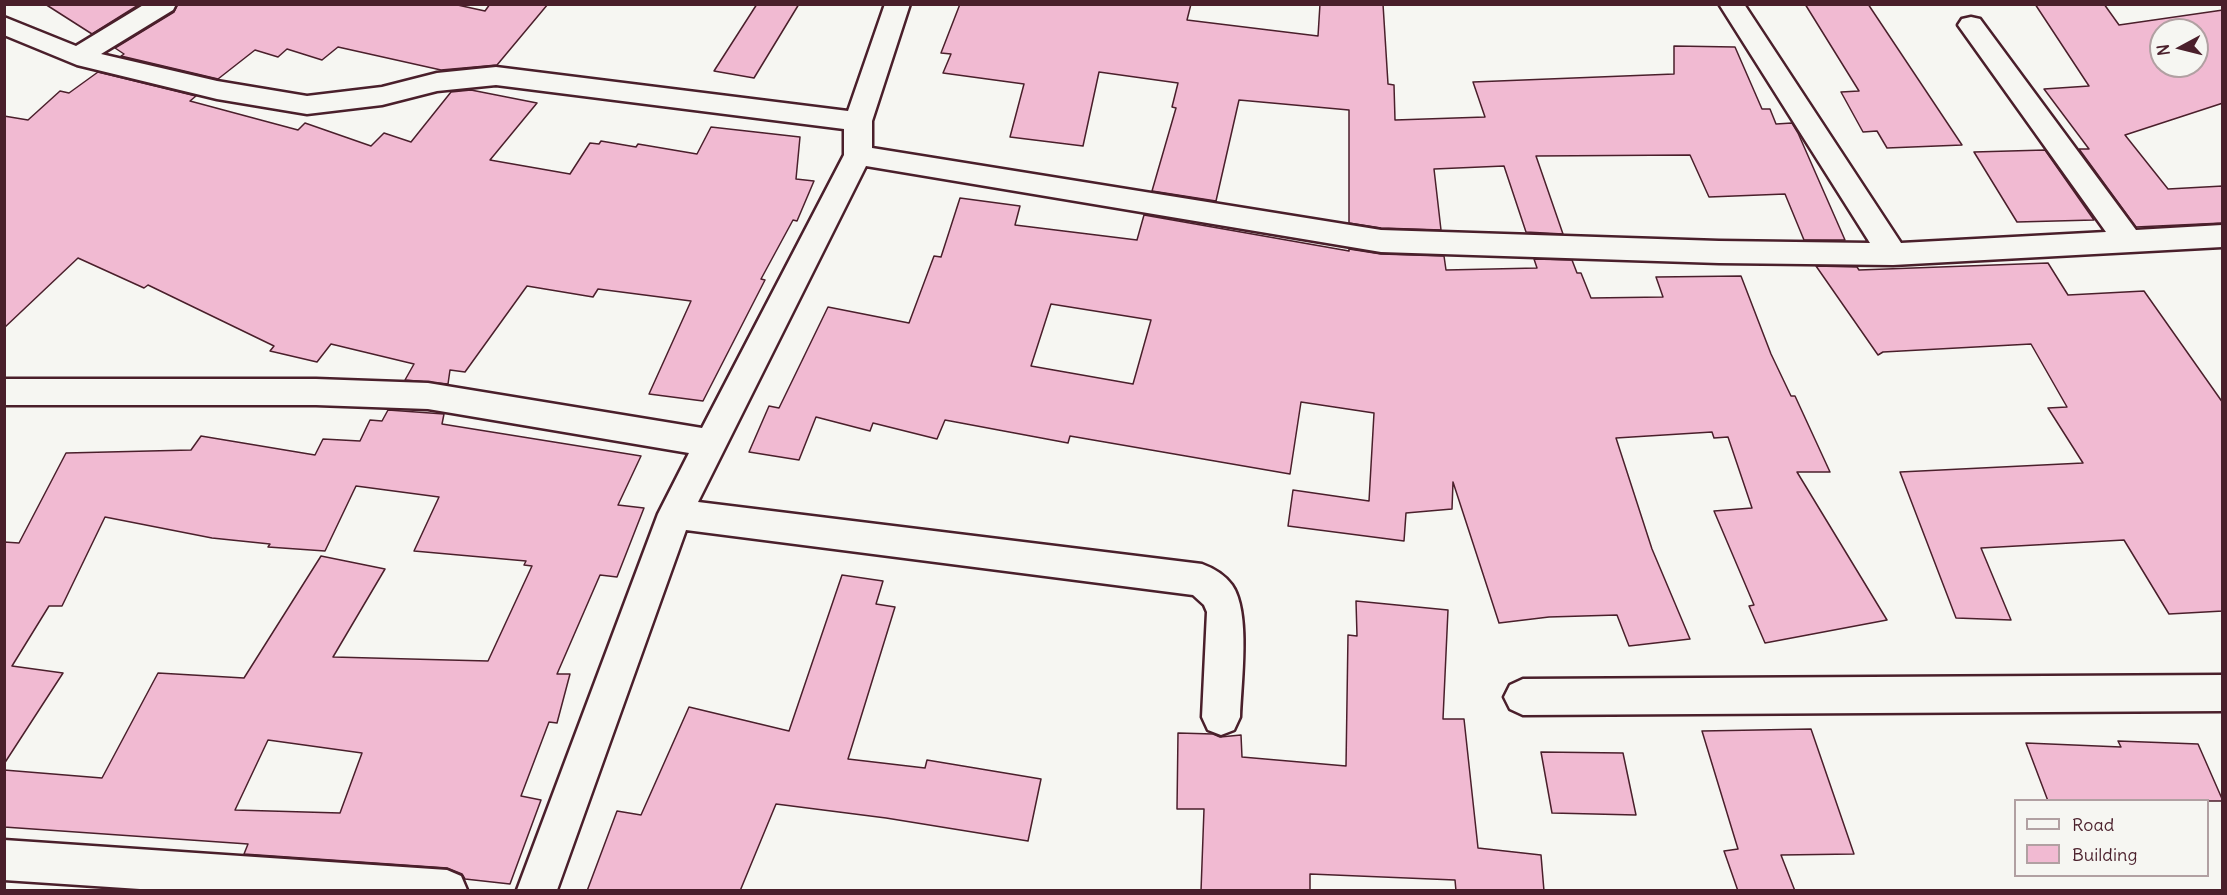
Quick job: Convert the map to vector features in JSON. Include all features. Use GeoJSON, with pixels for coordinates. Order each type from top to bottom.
{"type":"FeatureCollection","features":[{"type":"Feature","properties":{"kind":"street"},"geometry":{"type":"LineString","coordinates":[[77,57],[164,4]]}},
{"type":"Feature","properties":{"kind":"street"},"geometry":{"type":"LineString","coordinates":[[537,891],[675,514],[858,155],[858,121],[898,4]]}},
{"type":"Feature","properties":{"kind":"street"},"geometry":{"type":"LineString","coordinates":[[1731,4],[1893,254]]}},
{"type":"Feature","properties":{"kind":"street"},"geometry":{"type":"LineString","coordinates":[[4,25],[77,57],[217,90],[306,105],[382,96],[437,82],[496,76],[858,121]]}},
{"type":"Feature","properties":{"kind":"street"},"geometry":{"type":"LineString","coordinates":[[1971,25],[2127,239]]}},
{"type":"Feature","properties":{"kind":"street"},"geometry":{"type":"LineString","coordinates":[[858,155],[1381,241],[1719,252],[1893,254],[2127,239],[2223,236]]}},
{"type":"Feature","properties":{"kind":"street"},"geometry":{"type":"LineString","coordinates":[[4,392],[305,392],[428,396],[712,443]]}},
{"type":"Feature","properties":{"kind":"street"},"geometry":{"type":"LineString","coordinates":[[675,514],[1202,580],[1219,595],[1225,612],[1221,717]]}},
{"type":"Feature","properties":{"kind":"street"},"geometry":{"type":"LineString","coordinates":[[1523,697],[2223,693]]}},
{"type":"Feature","properties":{"kind":"street"},"geometry":{"type":"LineString","coordinates":[[4,860],[447,891]]}},
{"type":"Feature","properties":{"kind":"building"},"geometry":{"type":"Polygon","coordinates":[[[45,4],[140,4],[92,34],[45,4]]]}},
{"type":"Feature","properties":{"kind":"building"},"geometry":{"type":"Polygon","coordinates":[[[178,4],[453,4],[485,11],[490,4],[548,4],[497,65],[441,70],[338,47],[322,60],[287,49],[278,57],[255,50],[218,79],[121,56],[124,54],[115,48],[174,12],[178,4]]]}},
{"type":"Feature","properties":{"kind":"building"},"geometry":{"type":"Polygon","coordinates":[[[757,4],[799,4],[754,78],[714,71],[757,4]]]}},
{"type":"Feature","properties":{"kind":"building"},"geometry":{"type":"Polygon","coordinates":[[[960,4],[1191,4],[1187,20],[1318,36],[1320,4],[1383,4],[1388,84],[1394,85],[1395,120],[1485,117],[1473,82],[1674,74],[1674,46],[1735,47],[1762,109],[1770,109],[1776,124],[1792,123],[1798,133],[1845,240],[1804,240],[1785,194],[1709,197],[1690,155],[1536,156],[1563,234],[1526,232],[1504,166],[1434,169],[1441,230],[1381,228],[1349,223],[1349,110],[1239,100],[1216,201],[1152,191],[1176,108],[1172,107],[1178,83],[1099,72],[1083,146],[1010,137],[1024,84],[943,73],[951,54],[941,53],[960,4]]]}},
{"type":"Feature","properties":{"kind":"building"},"geometry":{"type":"Polygon","coordinates":[[[1805,4],[1868,4],[1962,145],[1887,148],[1877,131],[1863,132],[1841,92],[1859,91],[1805,4]]]}},
{"type":"Feature","properties":{"kind":"building"},"geometry":{"type":"Polygon","coordinates":[[[2035,4],[2104,4],[2119,25],[2149,21],[2149,78],[2209,78],[2209,18],[2168,18],[2223,10],[2223,103],[2125,135],[2168,189],[2223,186],[2223,223],[2136,227],[2079,149],[2089,149],[2044,89],[2089,86],[2035,4]]]}},
{"type":"Feature","properties":{"kind":"building"},"geometry":{"type":"Polygon","coordinates":[[[98,72],[196,96],[190,101],[298,130],[305,123],[371,146],[384,133],[411,142],[451,92],[471,90],[537,103],[490,160],[570,174],[590,143],[599,144],[601,141],[636,147],[638,144],[697,154],[711,127],[800,137],[796,179],[814,181],[797,221],[793,220],[761,279],[765,280],[703,401],[649,394],[691,301],[598,289],[593,297],[527,286],[465,372],[450,370],[448,384],[405,380],[414,364],[331,344],[317,362],[270,351],[274,346],[148,285],[144,288],[78,258],[4,328],[4,116],[28,120],[60,91],[69,93],[98,72]]]}},
{"type":"Feature","properties":{"kind":"building"},"geometry":{"type":"Polygon","coordinates":[[[2045,150],[2094,220],[2017,222],[1974,152],[2045,150]]]}},
{"type":"Feature","properties":{"kind":"building"},"geometry":{"type":"Polygon","coordinates":[[[960,198],[1020,206],[1015,225],[1137,240],[1144,215],[1349,251],[1349,249],[1381,254],[1444,256],[1446,270],[1537,268],[1534,259],[1572,260],[1577,273],[1581,273],[1591,298],[1663,297],[1656,277],[1741,276],[1771,354],[1791,396],[1795,396],[1830,472],[1797,472],[1887,620],[1765,643],[1749,606],[1754,605],[1714,511],[1752,508],[1728,437],[1714,438],[1712,432],[1616,438],[1652,549],[1690,639],[1629,646],[1617,615],[1549,617],[1499,623],[1453,482],[1452,509],[1406,513],[1404,541],[1288,526],[1293,490],[1369,501],[1374,413],[1301,402],[1290,474],[1070,436],[1068,443],[945,420],[937,439],[873,423],[870,431],[816,417],[799,460],[749,452],[769,406],[779,408],[828,307],[909,323],[934,256],[941,257],[960,198]],[[1051,304],[1031,366],[1133,384],[1151,320],[1051,304]]]}},
{"type":"Feature","properties":{"kind":"building"},"geometry":{"type":"Polygon","coordinates":[[[2048,263],[2068,295],[2144,291],[2223,403],[2223,611],[2169,614],[2124,540],[1981,548],[2011,620],[1956,618],[1900,472],[2083,463],[2048,408],[2067,407],[2031,344],[1883,352],[1878,355],[1816,266],[1857,267],[1859,270],[2048,263]]]}},
{"type":"Feature","properties":{"kind":"building"},"geometry":{"type":"Polygon","coordinates":[[[388,410],[444,414],[442,424],[641,456],[618,505],[644,508],[617,577],[600,575],[557,674],[570,674],[557,723],[549,722],[521,796],[541,800],[510,884],[465,879],[462,874],[447,868],[244,854],[248,844],[4,827],[4,770],[102,778],[158,673],[244,678],[321,556],[385,569],[333,657],[488,661],[532,566],[524,565],[526,561],[414,551],[439,497],[356,486],[325,551],[268,547],[270,544],[212,538],[105,517],[62,606],[49,606],[12,666],[63,673],[4,764],[4,542],[19,543],[66,453],[191,450],[201,436],[315,455],[323,439],[360,441],[370,420],[382,421],[388,410]],[[268,740],[235,810],[340,813],[362,753],[268,740]]]}},
{"type":"Feature","properties":{"kind":"building"},"geometry":{"type":"Polygon","coordinates":[[[842,575],[883,581],[876,604],[895,607],[848,759],[925,768],[927,760],[1041,779],[1028,841],[886,818],[776,804],[740,891],[587,891],[617,811],[641,815],[689,707],[789,731],[842,575]]]}},
{"type":"Feature","properties":{"kind":"building"},"geometry":{"type":"Polygon","coordinates":[[[1356,601],[1448,610],[1443,719],[1464,719],[1478,848],[1541,855],[1544,891],[1456,891],[1455,880],[1310,874],[1310,891],[1201,891],[1204,809],[1177,809],[1178,733],[1213,734],[1220,737],[1241,735],[1242,757],[1346,766],[1348,635],[1357,636],[1356,601]]]}},
{"type":"Feature","properties":{"kind":"building"},"geometry":{"type":"Polygon","coordinates":[[[1811,729],[1854,854],[1781,855],[1795,891],[1738,891],[1724,851],[1738,849],[1702,731],[1811,729]]]}},
{"type":"Feature","properties":{"kind":"building"},"geometry":{"type":"Polygon","coordinates":[[[2118,741],[2198,744],[2223,801],[2209,801],[2209,799],[2047,799],[2026,743],[2121,747],[2118,741]]]}},
{"type":"Feature","properties":{"kind":"building"},"geometry":{"type":"Polygon","coordinates":[[[1541,752],[1623,753],[1636,815],[1552,813],[1541,752]]]}}]}
